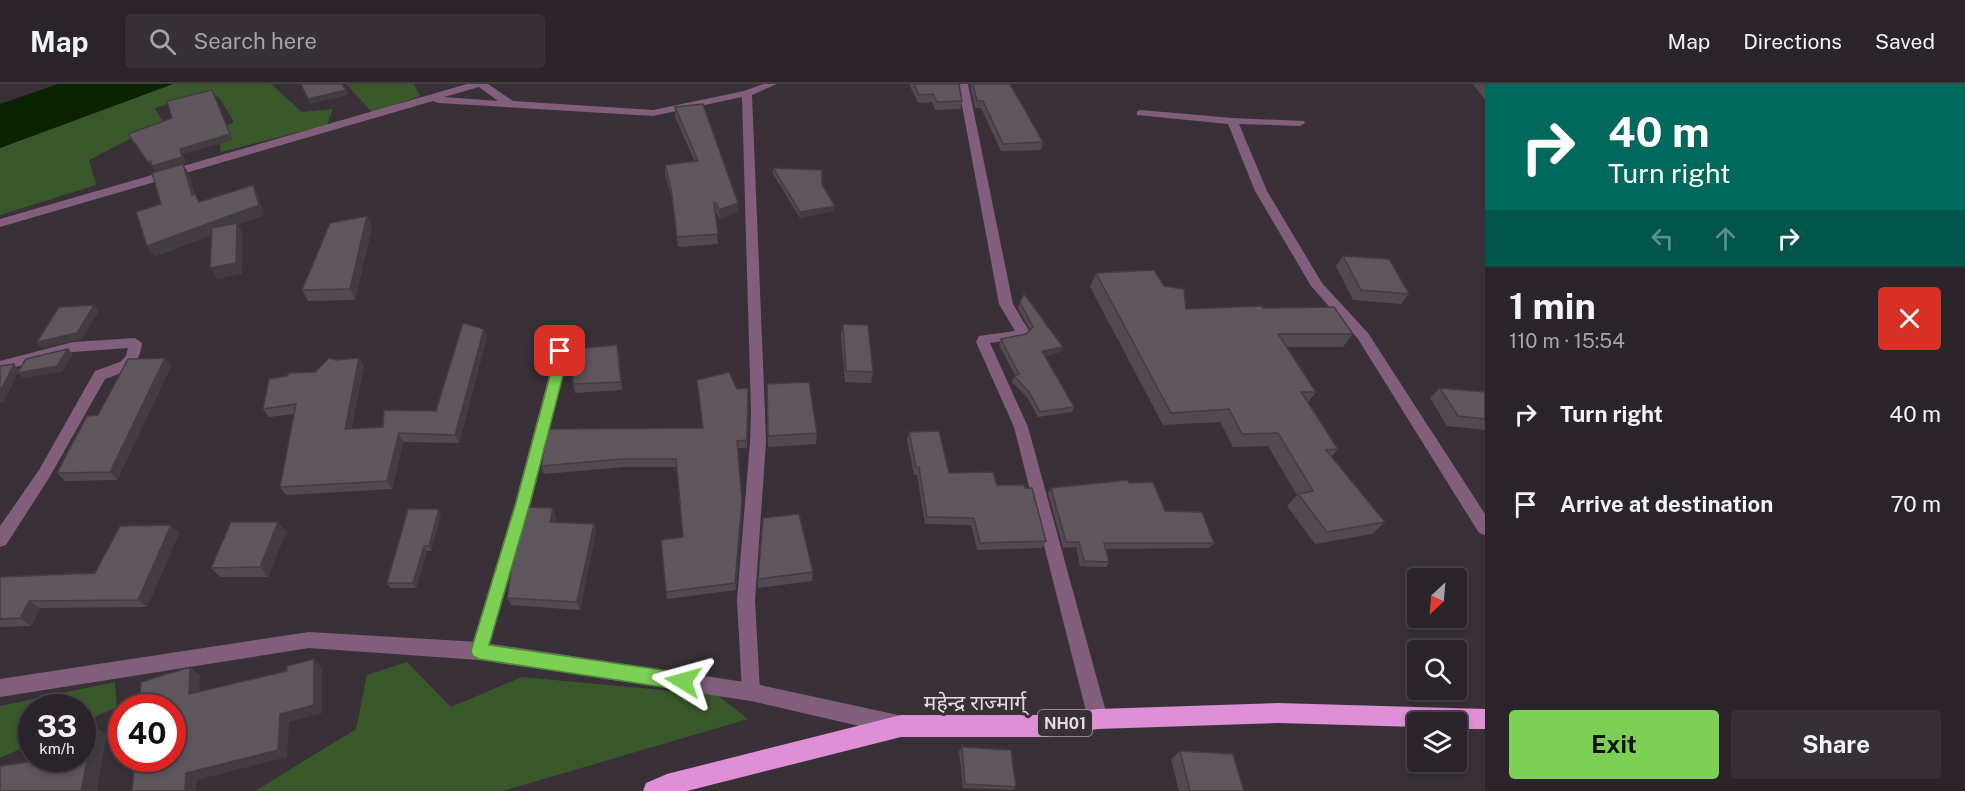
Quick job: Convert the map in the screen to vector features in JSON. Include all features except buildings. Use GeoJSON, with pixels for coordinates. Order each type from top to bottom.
{"type":"FeatureCollection","features":[{"type":"Feature","properties":{"kind":"highway","name":"महेन्द्र राज्मार्ग्"},"geometry":{"type":"LineString","coordinates":[[654,791],[667,785],[901,726],[1045,726],[1098,719],[1278,713],[1485,719]]}},
{"type":"Feature","properties":{"kind":"street"},"geometry":{"type":"LineString","coordinates":[[0,223],[477,84]]}},
{"type":"Feature","properties":{"kind":"street"},"geometry":{"type":"LineString","coordinates":[[482,84],[511,105]]}},
{"type":"Feature","properties":{"kind":"street"},"geometry":{"type":"LineString","coordinates":[[429,99],[653,112],[747,93],[772,84]]}},
{"type":"Feature","properties":{"kind":"street"},"geometry":{"type":"LineString","coordinates":[[963,84],[1006,304],[1022,331],[1019,335],[984,339],[983,342],[1021,427],[1098,719]]}},
{"type":"Feature","properties":{"kind":"street"},"geometry":{"type":"LineString","coordinates":[[747,93],[758,432],[746,600],[751,692]]}},
{"type":"Feature","properties":{"kind":"street"},"geometry":{"type":"LineString","coordinates":[[1141,113],[1232,121],[1299,123]]}},
{"type":"Feature","properties":{"kind":"street"},"geometry":{"type":"LineString","coordinates":[[1232,121],[1261,191],[1317,286],[1364,336],[1485,528]]}},
{"type":"Feature","properties":{"kind":"street"},"geometry":{"type":"LineString","coordinates":[[479,651],[523,503],[558,368],[562,334]]}},
{"type":"Feature","properties":{"kind":"street"},"geometry":{"type":"LineString","coordinates":[[0,366],[17,364],[62,349],[135,343],[135,353],[124,368],[100,375],[44,474],[0,540]]}},
{"type":"Feature","properties":{"kind":"street"},"geometry":{"type":"LineString","coordinates":[[0,688],[309,640],[479,651],[751,692],[901,726]]}},
{"type":"Feature","properties":{"kind":"shaded area"},"geometry":{"type":"Polygon","coordinates":[[[58,84],[173,84],[0,148],[0,104],[58,84]]]}},
{"type":"Feature","properties":{"kind":"shaded area"},"geometry":{"type":"Polygon","coordinates":[[[173,84],[271,84],[302,112],[333,109],[327,125],[221,152],[217,130],[234,122],[219,97],[203,92],[155,108],[163,122],[89,160],[96,185],[0,215],[0,148],[173,84]]]}},
{"type":"Feature","properties":{"kind":"shaded area"},"geometry":{"type":"Polygon","coordinates":[[[346,84],[414,84],[420,96],[373,113],[346,84]]]}},
{"type":"Feature","properties":{"kind":"shaded area"},"geometry":{"type":"Polygon","coordinates":[[[407,662],[451,707],[522,677],[717,695],[748,719],[503,791],[255,791],[356,729],[367,675],[407,662]]]}},
{"type":"Feature","properties":{"kind":"shaded area"},"geometry":{"type":"Polygon","coordinates":[[[115,682],[116,694],[108,694],[108,711],[96,716],[96,694],[58,694],[115,682]]]}},
{"type":"Feature","properties":{"kind":"shaded area"},"geometry":{"type":"Polygon","coordinates":[[[18,702],[18,750],[0,758],[0,706],[18,702]]]}},
{"type":"Feature","properties":{"kind":"route"},"geometry":{"type":"LineString","coordinates":[[560,351],[558,368],[523,503],[479,651],[683,681]]}}]}
